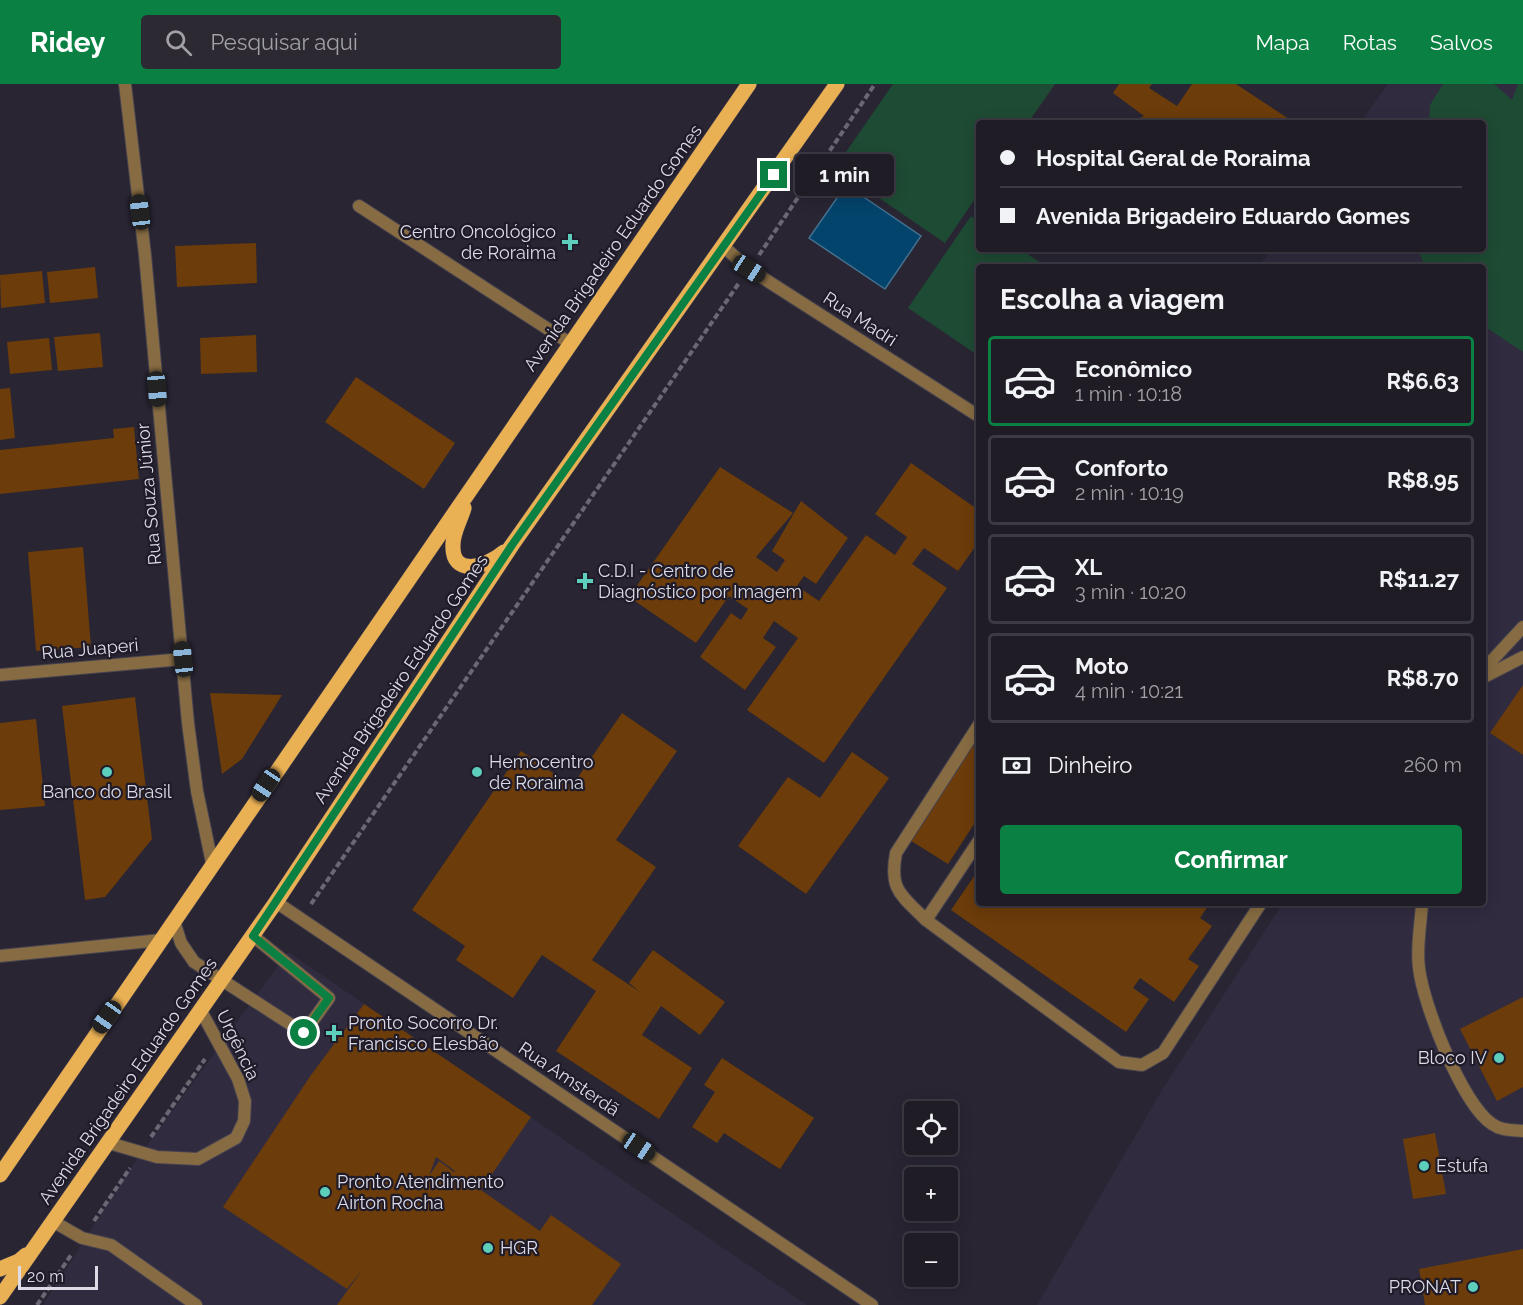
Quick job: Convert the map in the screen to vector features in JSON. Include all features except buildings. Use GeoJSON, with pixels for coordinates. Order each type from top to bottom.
{"type":"FeatureCollection","features":[{"type":"Feature","properties":{"kind":"main road","name":"Avenida Brigadeiro Eduardo Gomes"},"geometry":{"type":"LineString","coordinates":[[0,1175],[212,863],[749,84]]}},
{"type":"Feature","properties":{"kind":"main road","name":"Avenida Brigadeiro Eduardo Gomes"},"geometry":{"type":"LineString","coordinates":[[0,1297],[253,936],[512,545],[724,248],[837,84]]}},
{"type":"Feature","properties":{"kind":"main road"},"geometry":{"type":"LineString","coordinates":[[468,494],[453,542],[453,550],[460,562],[469,566],[483,566],[512,545]]}},
{"type":"Feature","properties":{"kind":"main road"},"geometry":{"type":"LineString","coordinates":[[0,1269],[19,1261],[42,1239]]}},
{"type":"Feature","properties":{"kind":"street","name":"Rua Souza Júnior"},"geometry":{"type":"LineString","coordinates":[[125,84],[145,255],[188,723],[197,791],[212,863]]}},
{"type":"Feature","properties":{"kind":"street"},"geometry":{"type":"LineString","coordinates":[[359,206],[571,344]]}},
{"type":"Feature","properties":{"kind":"street","name":"Rua Madri"},"geometry":{"type":"LineString","coordinates":[[724,248],[749,269],[976,414]]}},
{"type":"Feature","properties":{"kind":"street"},"geometry":{"type":"LineString","coordinates":[[1486,667],[1523,627]]}},
{"type":"Feature","properties":{"kind":"street"},"geometry":{"type":"LineString","coordinates":[[1486,676],[1523,657]]}},
{"type":"Feature","properties":{"kind":"street","name":"Rua Juaperi"},"geometry":{"type":"LineString","coordinates":[[0,675],[183,659]]}},
{"type":"Feature","properties":{"kind":"street"},"geometry":{"type":"LineString","coordinates":[[976,729],[896,853],[892,874],[899,893],[926,920],[1119,1062],[1142,1065],[1163,1053],[1259,906]]}},
{"type":"Feature","properties":{"kind":"street"},"geometry":{"type":"LineString","coordinates":[[926,920],[976,845]]}},
{"type":"Feature","properties":{"kind":"street","name":"Rua Amsterdã"},"geometry":{"type":"LineString","coordinates":[[276,902],[872,1305]]}},
{"type":"Feature","properties":{"kind":"street"},"geometry":{"type":"LineString","coordinates":[[1422,906],[1419,967],[1427,1005],[1464,1090],[1491,1124],[1503,1130],[1523,1131]]}},
{"type":"Feature","properties":{"kind":"street"},"geometry":{"type":"LineString","coordinates":[[174,921],[180,943],[194,962],[304,1033],[329,998],[253,936]]}},
{"type":"Feature","properties":{"kind":"street"},"geometry":{"type":"LineString","coordinates":[[0,956],[160,940]]}},
{"type":"Feature","properties":{"kind":"street","name":"Urgência"},"geometry":{"type":"LineString","coordinates":[[109,1143],[157,1157],[198,1160],[236,1138],[244,1121],[245,1101],[238,1079],[201,1011]]}},
{"type":"Feature","properties":{"kind":"street"},"geometry":{"type":"LineString","coordinates":[[54,1222],[82,1238],[111,1245],[196,1305]]}},
{"type":"Feature","properties":{"kind":"path"},"geometry":{"type":"LineString","coordinates":[[300,919],[875,84]]}},
{"type":"Feature","properties":{"kind":"path"},"geometry":{"type":"LineString","coordinates":[[141,1152],[217,1041]]}},
{"type":"Feature","properties":{"kind":"shaded area"},"geometry":{"type":"Polygon","coordinates":[[[1388,84],[1523,84],[1523,1305],[1037,1305],[1162,1090],[1281,906],[1486,906],[1486,264],[1260,264],[1269,252],[1486,252],[1486,120],[1362,120],[1388,84]]]}},
{"type":"Feature","properties":{"kind":"shaded area"},"geometry":{"type":"Polygon","coordinates":[[[288,952],[807,1305],[43,1305],[127,1173],[288,952]]]}},
{"type":"Feature","properties":{"kind":"green space"},"geometry":{"type":"Polygon","coordinates":[[[893,84],[1055,84],[1030,120],[976,120],[976,197],[945,243],[835,168],[893,84]]]}},
{"type":"Feature","properties":{"kind":"green space"},"geometry":{"type":"Polygon","coordinates":[[[1443,84],[1494,84],[1512,100],[1518,84],[1523,84],[1523,352],[1486,327],[1486,264],[1424,264],[1419,252],[1486,252],[1486,120],[1429,120],[1430,105],[1443,84]]]}},
{"type":"Feature","properties":{"kind":"green space"},"geometry":{"type":"Polygon","coordinates":[[[971,216],[976,220],[976,252],[1024,252],[1042,264],[976,264],[976,354],[908,308],[971,216]]]}},
{"type":"Feature","properties":{"kind":"water"},"geometry":{"type":"Polygon","coordinates":[[[846,185],[921,236],[885,289],[809,238],[846,185]]]}},
{"type":"Feature","properties":{"kind":"place","name":"Centro Oncológico de Roraima"},"geometry":{"type":"Point","coordinates":[570,242]}},
{"type":"Feature","properties":{"kind":"place","name":"C.D.I - Centro de Diagnóstico por Imagem"},"geometry":{"type":"Point","coordinates":[585,581]}},
{"type":"Feature","properties":{"kind":"place","name":"Banco do Brasil"},"geometry":{"type":"Point","coordinates":[107,772]}},
{"type":"Feature","properties":{"kind":"place","name":"Hemocentro de Roraima"},"geometry":{"type":"Point","coordinates":[477,772]}},
{"type":"Feature","properties":{"kind":"place","name":"Pronto Socorro Dr. Francisco Elesbão"},"geometry":{"type":"Point","coordinates":[334,1033]}},
{"type":"Feature","properties":{"kind":"place","name":"Bloco IV"},"geometry":{"type":"Point","coordinates":[1499,1058]}},
{"type":"Feature","properties":{"kind":"place","name":"Estufa"},"geometry":{"type":"Point","coordinates":[1424,1166]}},
{"type":"Feature","properties":{"kind":"place","name":"Pronto Atendimento Airton Rocha"},"geometry":{"type":"Point","coordinates":[325,1192]}},
{"type":"Feature","properties":{"kind":"place","name":"HGR"},"geometry":{"type":"Point","coordinates":[488,1248]}},
{"type":"Feature","properties":{"kind":"place","name":"PRONAT"},"geometry":{"type":"Point","coordinates":[1473,1287]}},
{"type":"Feature","properties":{"kind":"route"},"geometry":{"type":"LineString","coordinates":[[304,1033],[329,998],[253,936],[512,545],[774,175]]}}]}
